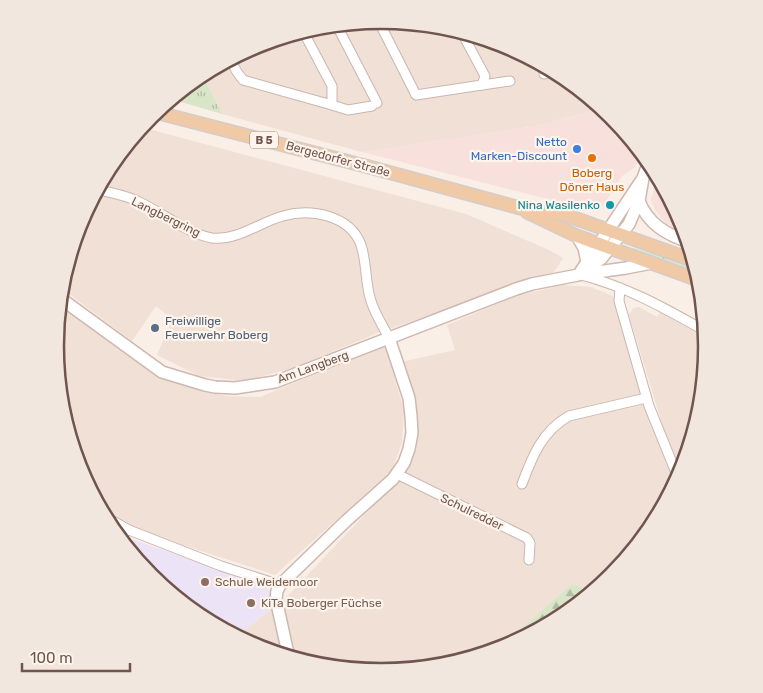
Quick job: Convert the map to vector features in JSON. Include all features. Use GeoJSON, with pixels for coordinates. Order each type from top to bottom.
{"type":"FeatureCollection","features":[{"type":"Feature","properties":{"kind":"main road","name":"Bergedorfer Straße"},"geometry":{"type":"LineString","coordinates":[[165,115],[520,208],[560,213],[686,258]]}},
{"type":"Feature","properties":{"kind":"main road","name":"Bergedorfer Straße"},"geometry":{"type":"LineString","coordinates":[[520,208],[577,236],[691,277]]}},
{"type":"Feature","properties":{"kind":"street"},"geometry":{"type":"LineString","coordinates":[[383,29],[416,95],[510,81]]}},
{"type":"Feature","properties":{"kind":"street"},"geometry":{"type":"LineString","coordinates":[[234,66],[243,80],[348,110],[375,105],[339,31]]}},
{"type":"Feature","properties":{"kind":"street"},"geometry":{"type":"LineString","coordinates":[[307,38],[332,86],[332,105]]}},
{"type":"Feature","properties":{"kind":"street"},"geometry":{"type":"LineString","coordinates":[[466,41],[485,76],[482,84]]}},
{"type":"Feature","properties":{"kind":"street"},"geometry":{"type":"LineString","coordinates":[[614,232],[629,224],[639,201],[646,170]]}},
{"type":"Feature","properties":{"kind":"street"},"geometry":{"type":"LineString","coordinates":[[578,275],[587,262],[605,246],[643,178]]}},
{"type":"Feature","properties":{"kind":"street","name":"Langbergring"},"geometry":{"type":"LineString","coordinates":[[104,191],[136,200],[199,234],[213,238],[240,234],[284,216],[306,213],[340,220],[352,230],[361,245],[370,300],[389,338]]}},
{"type":"Feature","properties":{"kind":"street"},"geometry":{"type":"LineString","coordinates":[[639,201],[645,213],[660,229],[680,239]]}},
{"type":"Feature","properties":{"kind":"street"},"geometry":{"type":"LineString","coordinates":[[577,236],[584,248],[587,262]]}},
{"type":"Feature","properties":{"kind":"street","name":"Am Langberg"},"geometry":{"type":"LineString","coordinates":[[66,303],[162,372],[205,385],[235,388],[275,382],[516,289],[578,275],[602,259],[605,246]]}},
{"type":"Feature","properties":{"kind":"street"},"geometry":{"type":"LineString","coordinates":[[578,275],[652,263]]}},
{"type":"Feature","properties":{"kind":"street","name":"Am Langberg"},"geometry":{"type":"LineString","coordinates":[[578,275],[646,298],[699,328]]}},
{"type":"Feature","properties":{"kind":"street"},"geometry":{"type":"LineString","coordinates":[[620,288],[619,301],[646,398],[674,470]]}},
{"type":"Feature","properties":{"kind":"street"},"geometry":{"type":"LineString","coordinates":[[287,649],[276,599],[280,584],[397,474],[404,463],[409,449],[412,433],[412,416],[409,398],[389,338]]}},
{"type":"Feature","properties":{"kind":"street"},"geometry":{"type":"LineString","coordinates":[[522,484],[541,441],[558,423],[569,416],[646,398]]}},
{"type":"Feature","properties":{"kind":"street","name":"Schulredder"},"geometry":{"type":"LineString","coordinates":[[397,474],[527,538],[530,544],[529,560]]}},
{"type":"Feature","properties":{"kind":"street"},"geometry":{"type":"LineString","coordinates":[[118,524],[128,530],[221,566],[280,584]]}},
{"type":"Feature","properties":{"kind":"street"},"geometry":{"type":"LineString","coordinates":[[123,532],[128,530]]}},
{"type":"Feature","properties":{"kind":"shaded area"},"geometry":{"type":"Polygon","coordinates":[[[361,29],[423,31],[484,46],[540,71],[575,94],[593,110],[536,126],[362,152],[222,114],[206,82],[241,62],[279,46],[320,35],[361,29]]]}},
{"type":"Feature","properties":{"kind":"shaded area"},"geometry":{"type":"Polygon","coordinates":[[[593,110],[639,160],[634,168],[622,176],[599,212],[362,152],[536,126],[593,110]]]}},
{"type":"Feature","properties":{"kind":"shaded area"},"geometry":{"type":"Polygon","coordinates":[[[605,121],[623,140],[618,139],[605,121]]]}},
{"type":"Feature","properties":{"kind":"shaded area"},"geometry":{"type":"Polygon","coordinates":[[[150,129],[466,214],[549,250],[563,258],[554,272],[380,332],[293,368],[245,381],[199,376],[157,355],[172,319],[156,306],[132,341],[68,293],[81,244],[97,206],[117,170],[150,129]]]}},
{"type":"Feature","properties":{"kind":"shaded area"},"geometry":{"type":"Polygon","coordinates":[[[655,185],[676,228],[667,225],[655,210],[650,198],[652,197],[655,185]]]}},
{"type":"Feature","properties":{"kind":"shaded area"},"geometry":{"type":"Polygon","coordinates":[[[563,285],[591,287],[613,296],[644,406],[672,475],[646,523],[620,556],[586,589],[572,584],[515,634],[484,647],[443,658],[402,664],[340,662],[292,651],[281,603],[404,473],[417,443],[414,396],[401,362],[455,350],[447,325],[516,296],[563,285]]]}},
{"type":"Feature","properties":{"kind":"shaded area"},"geometry":{"type":"Polygon","coordinates":[[[665,302],[699,321],[699,367],[697,388],[688,429],[677,462],[664,430],[629,315],[633,308],[639,307],[657,317],[665,302]]]}},
{"type":"Feature","properties":{"kind":"shaded area"},"geometry":{"type":"Polygon","coordinates":[[[66,309],[166,380],[225,396],[260,397],[385,345],[404,410],[402,443],[392,470],[275,575],[124,526],[116,521],[106,505],[88,468],[75,429],[66,388],[64,367],[66,309]]]}},
{"type":"Feature","properties":{"kind":"shaded area","name":"Schule Weidemoor"},"geometry":{"type":"Polygon","coordinates":[[[129,539],[267,586],[271,592],[273,608],[246,629],[240,631],[223,622],[188,599],[157,571],[129,539]]]}},
{"type":"Feature","properties":{"kind":"shaded area"},"geometry":{"type":"Polygon","coordinates":[[[273,608],[282,648],[240,631],[246,629],[273,608]]]}},
{"type":"Feature","properties":{"kind":"green space"},"geometry":{"type":"Polygon","coordinates":[[[206,82],[222,114],[179,101],[206,82]]]}},
{"type":"Feature","properties":{"kind":"green space"},"geometry":{"type":"Polygon","coordinates":[[[634,248],[688,263],[689,269],[665,260],[633,252],[634,248]]]}},
{"type":"Feature","properties":{"kind":"green space"},"geometry":{"type":"Polygon","coordinates":[[[572,584],[586,589],[558,611],[515,634],[572,584]]]}},
{"type":"Feature","properties":{"kind":"place","name":"Netto Marken-Discount"},"geometry":{"type":"Point","coordinates":[577,149]}},
{"type":"Feature","properties":{"kind":"place","name":"Boberg Döner Haus"},"geometry":{"type":"Point","coordinates":[592,158]}},
{"type":"Feature","properties":{"kind":"place","name":"Nina Wasilenko"},"geometry":{"type":"Point","coordinates":[610,205]}},
{"type":"Feature","properties":{"kind":"place","name":"Freiwillige Feuerwehr Boberg"},"geometry":{"type":"Point","coordinates":[155,328]}},
{"type":"Feature","properties":{"kind":"place","name":"Schule Weidemoor"},"geometry":{"type":"Point","coordinates":[205,582]}},
{"type":"Feature","properties":{"kind":"place","name":"KiTa Boberger Füchse"},"geometry":{"type":"Point","coordinates":[251,603]}}]}
